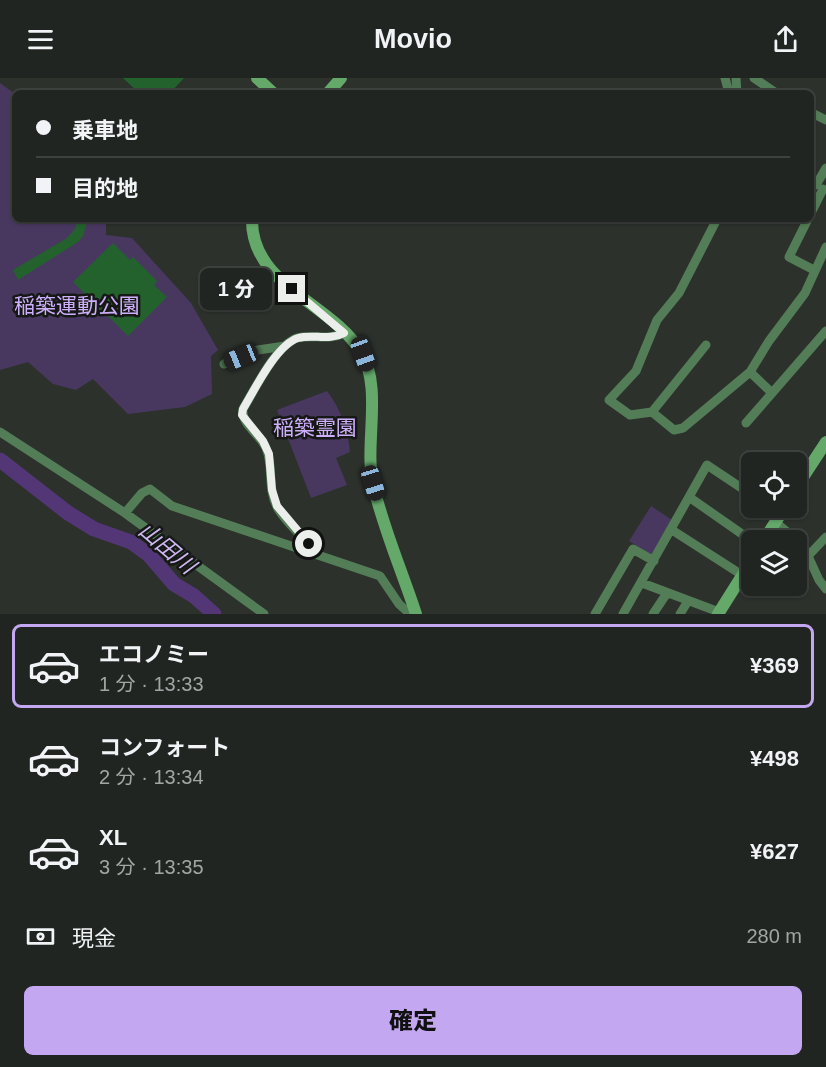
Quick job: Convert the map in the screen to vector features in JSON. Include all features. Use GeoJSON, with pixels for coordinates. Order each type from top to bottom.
{"type":"FeatureCollection","features":[{"type":"Feature","properties":{"kind":"street"},"geometry":{"type":"LineString","coordinates":[[257,78],[270,90]]}},
{"type":"Feature","properties":{"kind":"street"},"geometry":{"type":"LineString","coordinates":[[331,90],[341,78]]}},
{"type":"Feature","properties":{"kind":"street"},"geometry":{"type":"LineString","coordinates":[[754,78],[772,90]]}},
{"type":"Feature","properties":{"kind":"street"},"geometry":{"type":"LineString","coordinates":[[814,204],[826,168]]}},
{"type":"Feature","properties":{"kind":"street"},"geometry":{"type":"LineString","coordinates":[[252,222],[254,242],[262,258],[275,274],[344,333],[363,354],[371,386],[373,483],[416,614]]}},
{"type":"Feature","properties":{"kind":"street"},"geometry":{"type":"LineString","coordinates":[[706,345],[652,412],[630,415],[609,400],[636,371],[657,320],[679,293],[715,222]]}},
{"type":"Feature","properties":{"kind":"street"},"geometry":{"type":"LineString","coordinates":[[806,222],[789,257],[814,270]]}},
{"type":"Feature","properties":{"kind":"street"},"geometry":{"type":"LineString","coordinates":[[652,412],[678,431],[750,372],[769,341],[805,293],[826,248]]}},
{"type":"Feature","properties":{"kind":"street"},"geometry":{"type":"LineString","coordinates":[[746,423],[826,331]]}},
{"type":"Feature","properties":{"kind":"street"},"geometry":{"type":"LineString","coordinates":[[224,364],[258,350],[285,346],[299,338],[327,338],[344,333]]}},
{"type":"Feature","properties":{"kind":"street"},"geometry":{"type":"LineString","coordinates":[[285,346],[243,409],[242,415],[263,441],[269,454],[272,490],[277,506],[318,554]]}},
{"type":"Feature","properties":{"kind":"street"},"geometry":{"type":"LineString","coordinates":[[750,372],[771,392]]}},
{"type":"Feature","properties":{"kind":"street"},"geometry":{"type":"LineString","coordinates":[[0,432],[125,513],[264,614]]}},
{"type":"Feature","properties":{"kind":"street"},"geometry":{"type":"LineString","coordinates":[[807,471],[826,442]]}},
{"type":"Feature","properties":{"kind":"street"},"geometry":{"type":"LineString","coordinates":[[623,614],[707,465],[741,488]]}},
{"type":"Feature","properties":{"kind":"street"},"geometry":{"type":"LineString","coordinates":[[125,513],[142,493],[150,489],[172,506],[380,576],[399,604],[410,614]]}},
{"type":"Feature","properties":{"kind":"street"},"geometry":{"type":"LineString","coordinates":[[689,497],[741,533]]}},
{"type":"Feature","properties":{"kind":"street"},"geometry":{"type":"LineString","coordinates":[[782,518],[825,584]]}},
{"type":"Feature","properties":{"kind":"street"},"geometry":{"type":"LineString","coordinates":[[672,530],[741,574]]}},
{"type":"Feature","properties":{"kind":"street"},"geometry":{"type":"LineString","coordinates":[[808,556],[826,537]]}},
{"type":"Feature","properties":{"kind":"street"},"geometry":{"type":"LineString","coordinates":[[595,614],[633,549],[654,561]]}},
{"type":"Feature","properties":{"kind":"street"},"geometry":{"type":"LineString","coordinates":[[642,583],[719,613],[741,577]]}},
{"type":"Feature","properties":{"kind":"street"},"geometry":{"type":"LineString","coordinates":[[652,614],[667,592]]}},
{"type":"Feature","properties":{"kind":"street"},"geometry":{"type":"LineString","coordinates":[[680,614],[688,601]]}},
{"type":"Feature","properties":{"kind":"green space","name":"稲築運動公園"},"geometry":{"type":"Polygon","coordinates":[[[0,83],[12,92],[12,222],[106,222],[106,235],[132,238],[191,303],[218,350],[211,356],[212,394],[185,407],[128,414],[93,379],[76,390],[53,384],[28,362],[0,370],[0,83]]]}},
{"type":"Feature","properties":{"kind":"green space","name":"稲築霊園"},"geometry":{"type":"Polygon","coordinates":[[[327,391],[340,412],[348,436],[350,452],[336,458],[347,485],[311,498],[277,410],[327,391]]]}},
{"type":"Feature","properties":{"kind":"green space"},"geometry":{"type":"Polygon","coordinates":[[[651,506],[672,520],[652,555],[629,541],[651,506]]]}},
{"type":"Feature","properties":{"kind":"building"},"geometry":{"type":"Polygon","coordinates":[[[123,78],[184,78],[173,90],[136,90],[123,78]]]}},
{"type":"Feature","properties":{"kind":"building"},"geometry":{"type":"Polygon","coordinates":[[[77,222],[87,222],[83,236],[78,242],[18,280],[13,270],[67,238],[75,229],[77,222]]]}},
{"type":"Feature","properties":{"kind":"building"},"geometry":{"type":"Polygon","coordinates":[[[113,243],[130,260],[133,257],[157,281],[154,285],[167,297],[128,336],[105,313],[102,315],[92,306],[94,303],[73,282],[113,243]]]}},
{"type":"Feature","properties":{"kind":"waterway","name":"山田川"},"geometry":{"type":"LineString","coordinates":[[0,460],[68,513],[94,529],[131,542],[149,555],[174,584],[194,596],[214,614]]}},
{"type":"Feature","properties":{"kind":"route"},"geometry":{"type":"LineString","coordinates":[[292,289],[344,333],[327,338],[308,337],[291,341],[277,356],[243,409],[242,415],[263,441],[269,454],[272,490],[277,506],[309,544]]}}]}
